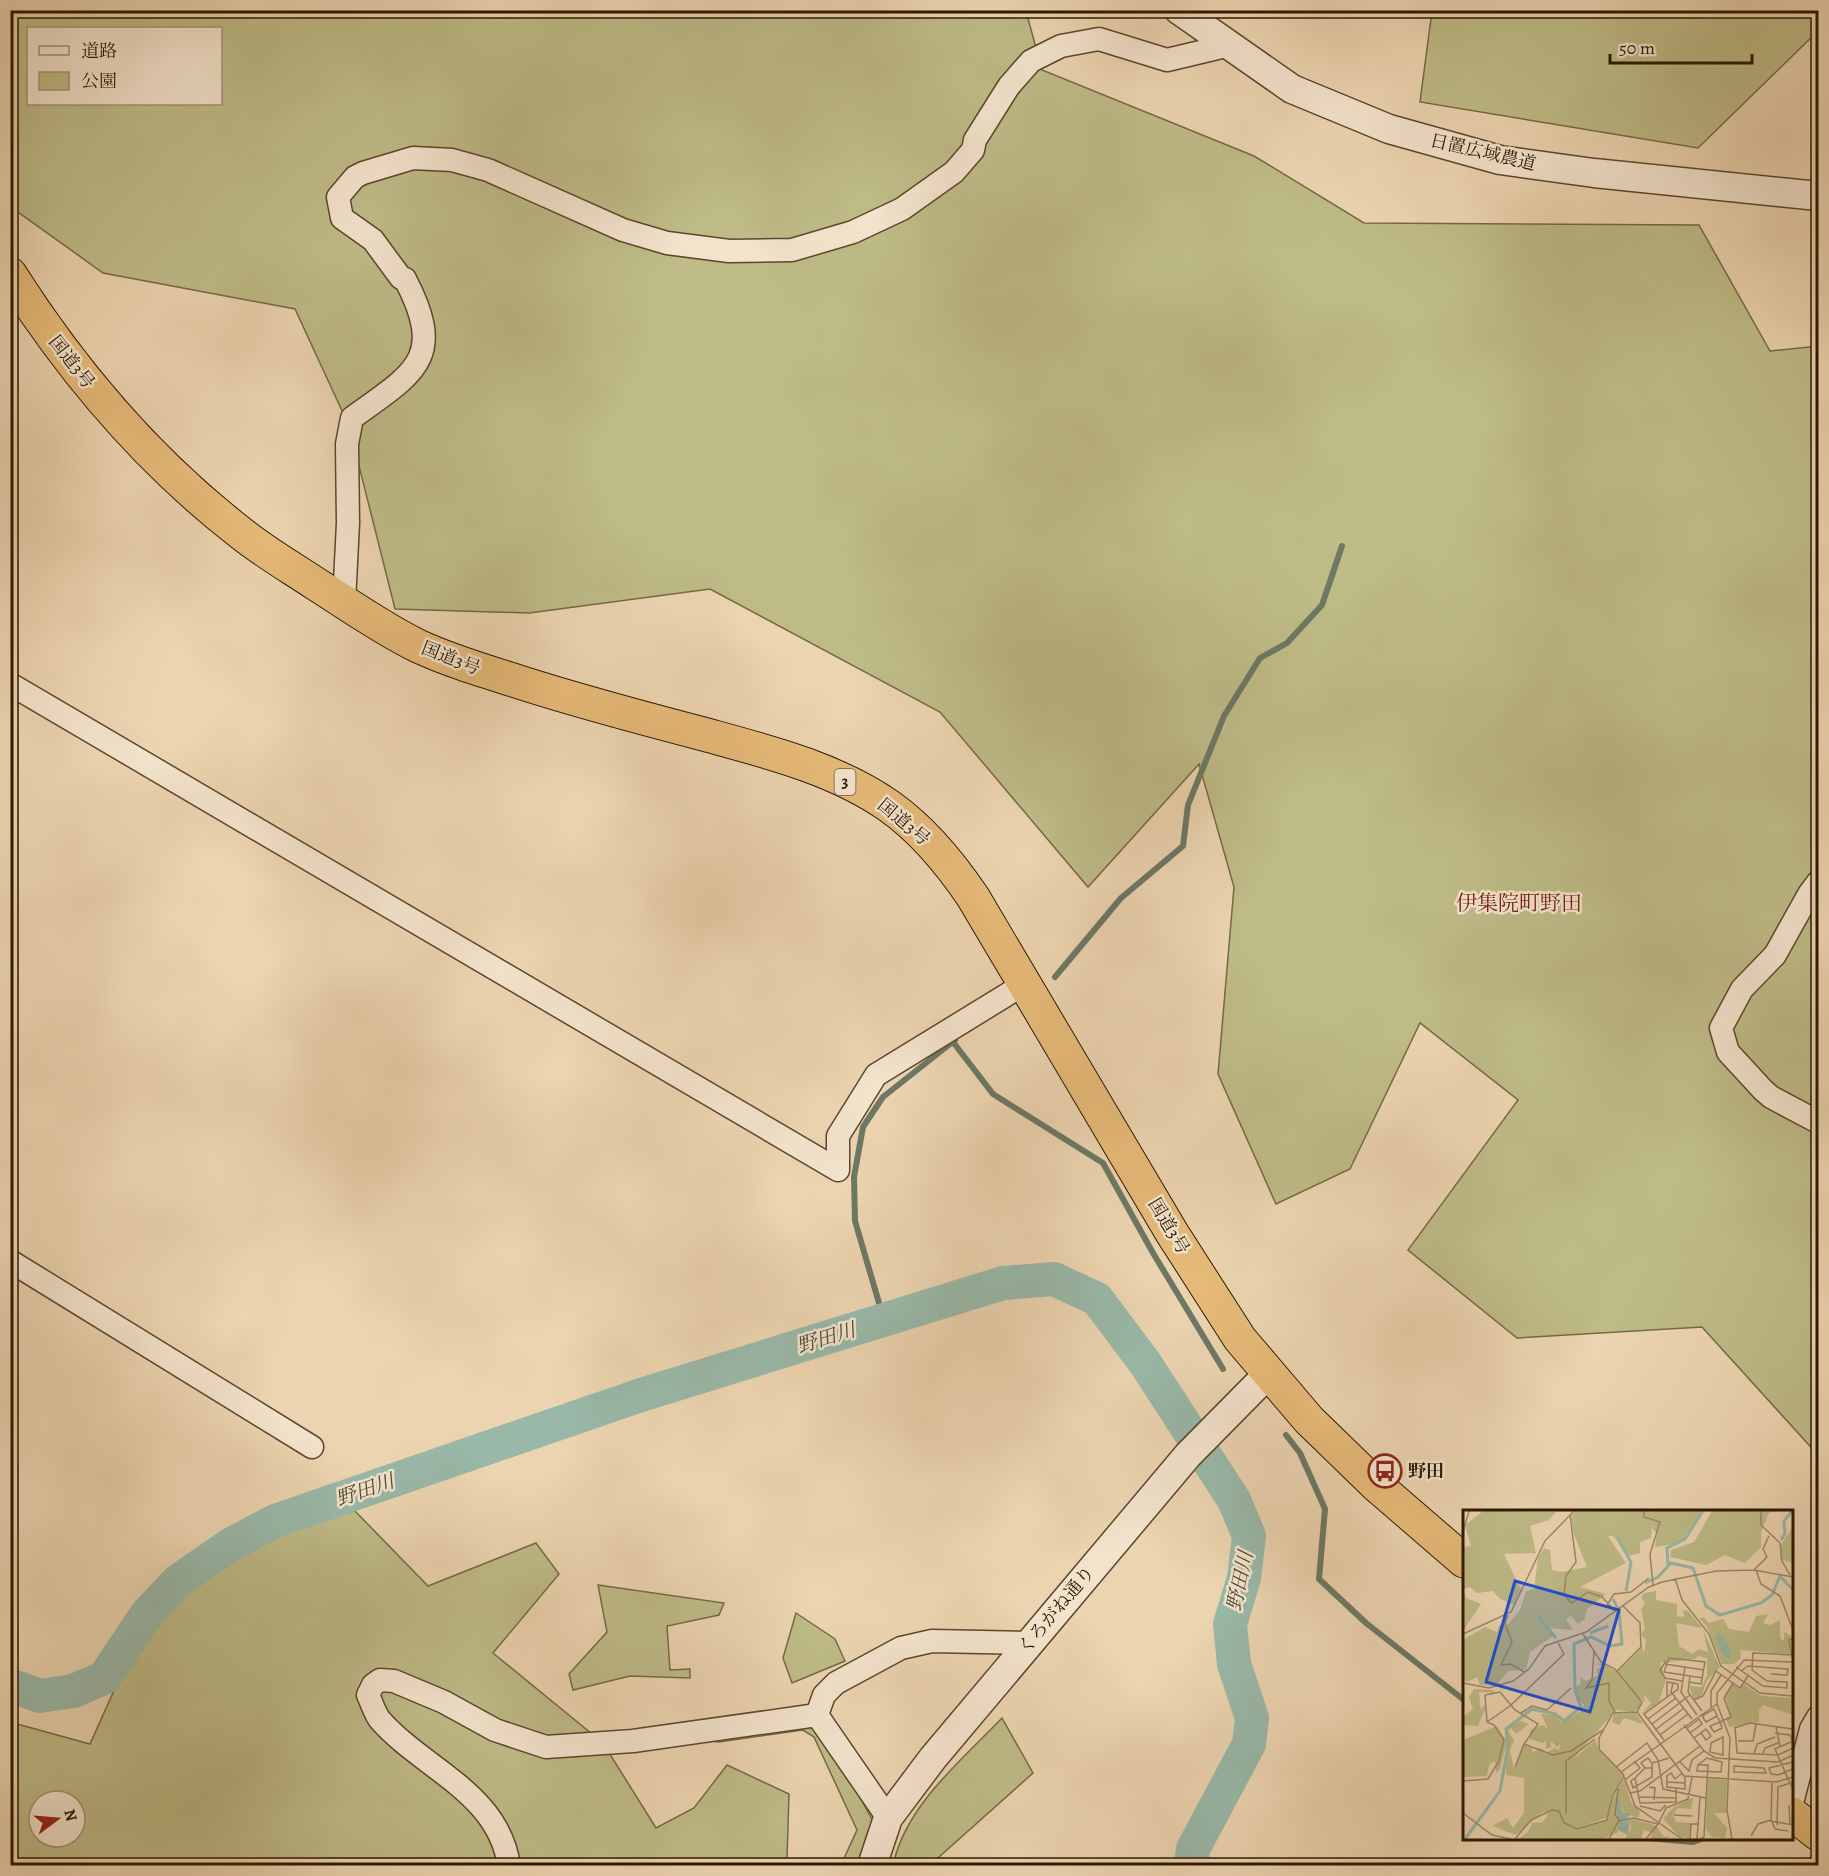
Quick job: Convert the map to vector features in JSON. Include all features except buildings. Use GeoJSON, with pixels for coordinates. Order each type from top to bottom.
{"type":"FeatureCollection","features":[{"type":"Feature","properties":{"kind":"highway","name":"国道3号"},"geometry":{"type":"LineString","coordinates":[[16,290],[110,410],[172,475],[243,535],[344,602],[417,646],[570,699],[767,751],[861,788],[891,807],[951,865],[1026,983],[1172,1233],[1240,1339],[1309,1420],[1376,1485],[1463,1561]]}},
{"type":"Feature","properties":{"kind":"highway"},"geometry":{"type":"LineString","coordinates":[[1793,1815],[1818,1834]]}},
{"type":"Feature","properties":{"kind":"street","name":"日置広域農道"},"geometry":{"type":"LineString","coordinates":[[1179,10],[1292,88],[1389,129],[1500,160],[1594,173],[1818,196]]}},
{"type":"Feature","properties":{"kind":"street"},"geometry":{"type":"LineString","coordinates":[[344,602],[348,523],[346,444],[352,418],[409,376],[423,354],[426,333],[417,302],[405,279],[401,278],[373,240],[342,218],[338,197],[355,177],[413,158],[452,160],[488,170],[623,230],[667,243],[729,251],[792,250],[853,232],[902,209],[954,172],[973,150],[975,140],[1009,86],[1031,61],[1061,46],[1098,39],[1167,60],[1230,45]]}},
{"type":"Feature","properties":{"kind":"street"},"geometry":{"type":"LineString","coordinates":[[10,684],[838,1170],[838,1136],[876,1075],[1026,983]]}},
{"type":"Feature","properties":{"kind":"street"},"geometry":{"type":"LineString","coordinates":[[1818,882],[1775,955],[1742,989],[1721,1028],[1728,1052],[1763,1090],[1771,1097],[1818,1122]]}},
{"type":"Feature","properties":{"kind":"street"},"geometry":{"type":"LineString","coordinates":[[10,1261],[312,1447]]}},
{"type":"Feature","properties":{"kind":"street","name":"くろがね通り"},"geometry":{"type":"LineString","coordinates":[[872,1866],[888,1818],[933,1758],[1188,1455],[1268,1374]]}},
{"type":"Feature","properties":{"kind":"street"},"geometry":{"type":"LineString","coordinates":[[817,1715],[824,1695],[836,1683],[901,1648],[932,1641],[1028,1643]]}},
{"type":"Feature","properties":{"kind":"street"},"geometry":{"type":"LineString","coordinates":[[509,1866],[495,1822],[454,1781],[379,1719],[369,1695],[373,1684],[380,1680],[394,1681],[444,1702],[495,1730],[546,1747],[633,1741],[817,1715]]}},
{"type":"Feature","properties":{"kind":"street"},"geometry":{"type":"LineString","coordinates":[[817,1715],[888,1818]]}},
{"type":"Feature","properties":{"kind":"street"},"geometry":{"type":"LineString","coordinates":[[1793,1796],[1811,1729],[1818,1717]]}},
{"type":"Feature","properties":{"kind":"green space"},"geometry":{"type":"Polygon","coordinates":[[[10,11],[1026,11],[1042,70],[1254,156],[1364,223],[1699,225],[1770,351],[1818,346],[1818,1455],[1702,1327],[1517,1338],[1408,1250],[1518,1100],[1420,1023],[1350,1169],[1276,1204],[1218,1074],[1234,887],[1199,764],[1088,887],[940,712],[710,589],[529,613],[395,609],[349,426],[295,309],[103,273],[11,207],[10,11]]]}},
{"type":"Feature","properties":{"kind":"green space"},"geometry":{"type":"Polygon","coordinates":[[[1432,11],[1818,11],[1818,31],[1698,148],[1420,102],[1432,11]]]}},
{"type":"Feature","properties":{"kind":"green space"},"geometry":{"type":"Polygon","coordinates":[[[355,1511],[428,1586],[536,1543],[559,1574],[493,1653],[603,1743],[656,1828],[694,1808],[727,1765],[789,1794],[787,1859],[799,1865],[11,1865],[10,1722],[90,1744],[138,1637],[186,1564],[278,1524],[355,1511]]]}},
{"type":"Feature","properties":{"kind":"green space"},"geometry":{"type":"Polygon","coordinates":[[[598,1585],[724,1603],[719,1615],[667,1626],[670,1670],[690,1669],[690,1678],[630,1676],[573,1690],[569,1674],[607,1632],[598,1585]]]}},
{"type":"Feature","properties":{"kind":"green space"},"geometry":{"type":"Polygon","coordinates":[[[796,1613],[835,1639],[845,1661],[792,1683],[783,1658],[796,1613]]]}},
{"type":"Feature","properties":{"kind":"green space"},"geometry":{"type":"Polygon","coordinates":[[[1002,1718],[1033,1773],[930,1865],[893,1865],[900,1843],[922,1803],[1002,1718]]]}},
{"type":"Feature","properties":{"kind":"green space"},"geometry":{"type":"Polygon","coordinates":[[[798,1722],[824,1731],[874,1823],[861,1865],[841,1865],[857,1830],[814,1737],[803,1730],[719,1742],[694,1739],[798,1722]]]}},
{"type":"Feature","properties":{"kind":"waterway"},"geometry":{"type":"LineString","coordinates":[[1055,977],[1121,898],[1183,846],[1188,805],[1224,716],[1260,658],[1287,643],[1322,605],[1342,546]]}},
{"type":"Feature","properties":{"kind":"waterway"},"geometry":{"type":"LineString","coordinates":[[884,1320],[855,1221],[854,1177],[863,1127],[883,1097],[955,1040]]}},
{"type":"Feature","properties":{"kind":"waterway"},"geometry":{"type":"LineString","coordinates":[[953,1042],[993,1094],[1103,1163],[1153,1253],[1223,1369]]}},
{"type":"Feature","properties":{"kind":"waterway","name":"野田川"},"geometry":{"type":"LineString","coordinates":[[10,1685],[40,1696],[73,1691],[104,1678],[146,1615],[178,1581],[230,1545],[275,1521],[641,1395],[1003,1283],[1054,1279],[1097,1299],[1145,1363],[1234,1500],[1249,1536],[1244,1578],[1230,1624],[1234,1664],[1252,1718],[1249,1744],[1193,1849],[1191,1866]]}},
{"type":"Feature","properties":{"kind":"waterway"},"geometry":{"type":"LineString","coordinates":[[1286,1435],[1300,1453],[1325,1509],[1319,1579],[1366,1623],[1463,1699]]}},
{"type":"Feature","properties":{"kind":"waterway"},"geometry":{"type":"LineString","coordinates":[[1670,1840],[1693,1842],[1698,1840]]}},
{"type":"Feature","properties":{"kind":"place","name":"野田"},"geometry":{"type":"Point","coordinates":[1385,1471]}},
{"type":"Feature","properties":{"kind":"district","name":"伊集院町野田"},"geometry":{"type":"Point","coordinates":[1519,903]}}]}
